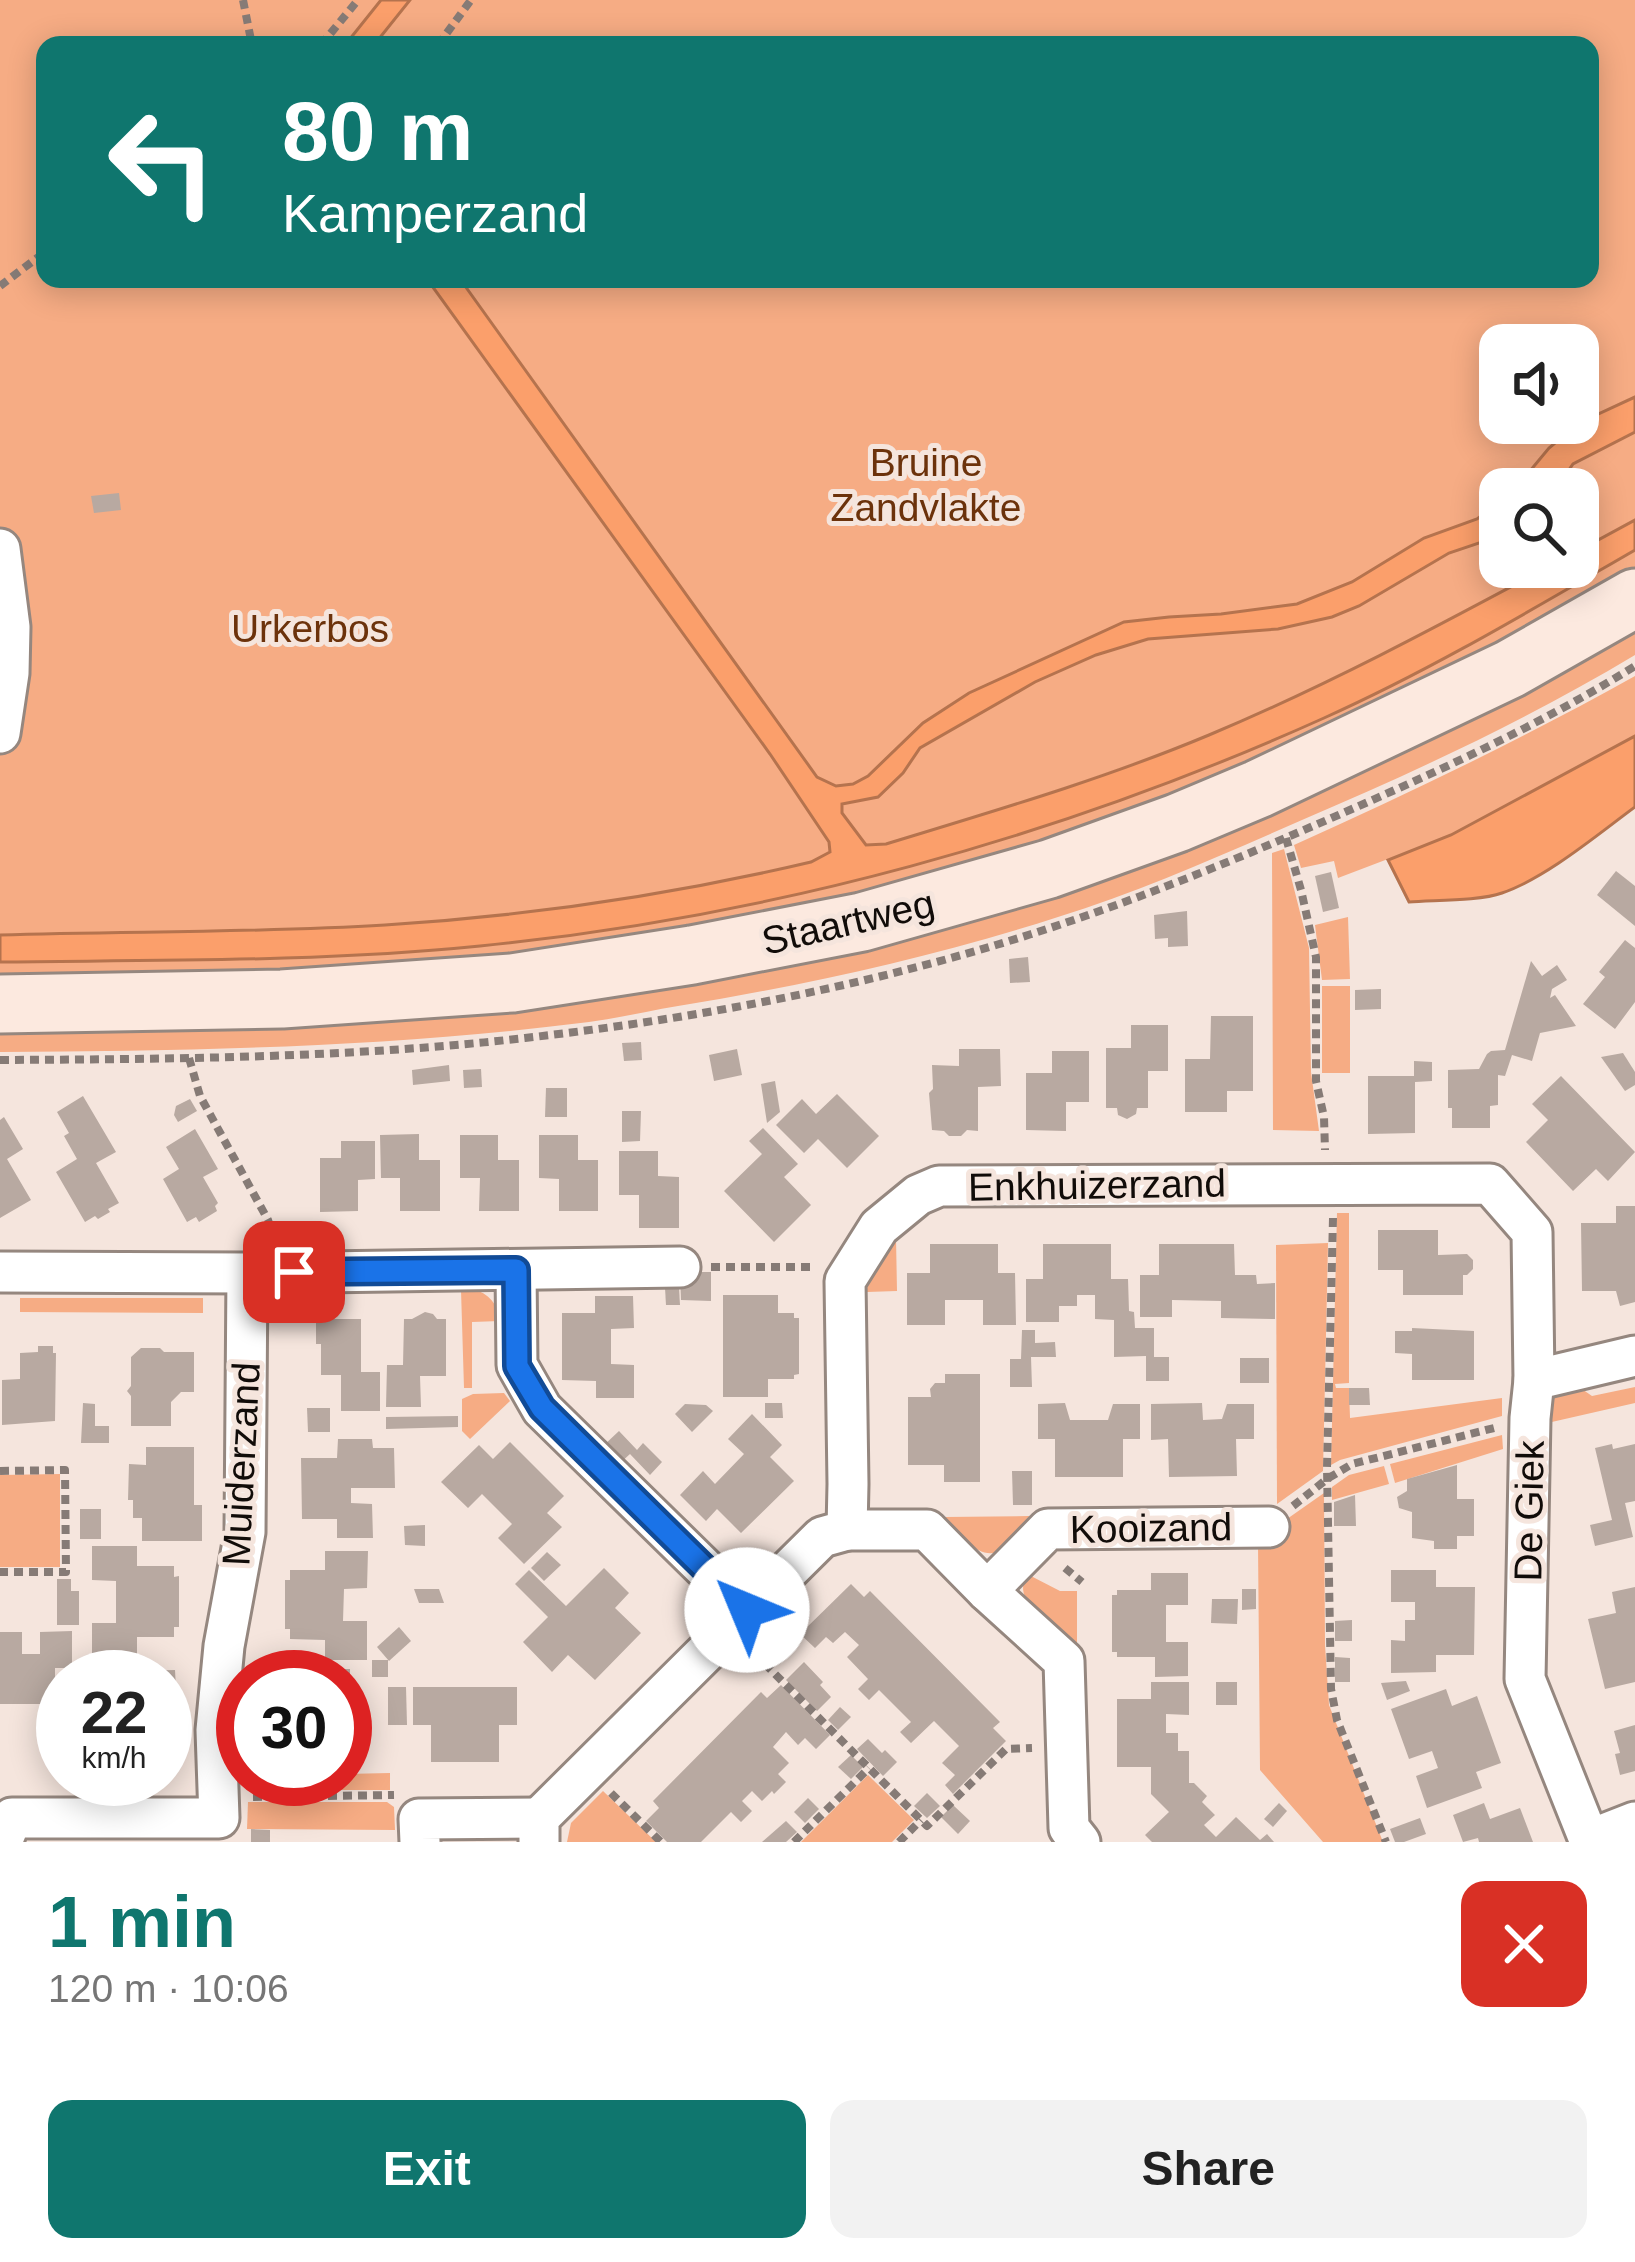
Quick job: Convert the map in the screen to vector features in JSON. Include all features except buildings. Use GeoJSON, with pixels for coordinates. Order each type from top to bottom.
{"type":"FeatureCollection","features":[{"type":"Feature","properties":{"kind":"main road","name":"Staartweg"},"geometry":{"type":"LineString","coordinates":[[0,1004],[282,999],[512,982],[692,956],[883,916],[1049,869],[1258,789],[1492,679],[1635,598]]}},
{"type":"Feature","properties":{"kind":"street"},"geometry":{"type":"LineString","coordinates":[[0,549],[10,627],[0,733]]}},
{"type":"Feature","properties":{"kind":"street","name":"Enkhuizerzand"},"geometry":{"type":"LineString","coordinates":[[847,1530],[845,1281],[879,1227],[918,1195],[939,1186],[1490,1184]]}},
{"type":"Feature","properties":{"kind":"street","name":"De Giek"},"geometry":{"type":"LineString","coordinates":[[1490,1184],[1532,1232],[1526,1679],[1590,1841]]}},
{"type":"Feature","properties":{"kind":"street"},"geometry":{"type":"LineString","coordinates":[[0,1272],[680,1268]]}},
{"type":"Feature","properties":{"kind":"street"},"geometry":{"type":"LineString","coordinates":[[516,1270],[517,1366],[542,1408],[738,1619]]}},
{"type":"Feature","properties":{"kind":"street","name":"Muiderzand"},"geometry":{"type":"LineString","coordinates":[[224,1650],[245,1532],[262,1272]]}},
{"type":"Feature","properties":{"kind":"street"},"geometry":{"type":"LineString","coordinates":[[1532,1399],[1635,1356]]}},
{"type":"Feature","properties":{"kind":"street","name":"Kooizand"},"geometry":{"type":"LineString","coordinates":[[987,1592],[1048,1529],[1269,1526]]}},
{"type":"Feature","properties":{"kind":"street"},"geometry":{"type":"LineString","coordinates":[[419,1830],[539,1830],[586,1769],[822,1538],[847,1530],[927,1530],[1064,1661],[1069,1828],[1080,1842]]}},
{"type":"Feature","properties":{"kind":"street"},"geometry":{"type":"LineString","coordinates":[[2,1842],[12,1819],[219,1818],[219,1806]]}},
{"type":"Feature","properties":{"kind":"street"},"geometry":{"type":"LineString","coordinates":[[1590,1841],[1635,1822]]}},
{"type":"Feature","properties":{"kind":"path"},"geometry":{"type":"LineString","coordinates":[[243,0],[250,36]]}},
{"type":"Feature","properties":{"kind":"path"},"geometry":{"type":"LineString","coordinates":[[328,36],[358,0]]}},
{"type":"Feature","properties":{"kind":"path"},"geometry":{"type":"LineString","coordinates":[[445,36],[471,0]]}},
{"type":"Feature","properties":{"kind":"path"},"geometry":{"type":"LineString","coordinates":[[0,286],[36,259]]}},
{"type":"Feature","properties":{"kind":"path"},"geometry":{"type":"LineString","coordinates":[[1286,838],[1316,957],[1316,1081],[1332,1183],[1328,1479],[1333,1705],[1386,1842]]}},
{"type":"Feature","properties":{"kind":"path"},"geometry":{"type":"LineString","coordinates":[[189,1058],[200,1096],[276,1243],[262,1272]]}},
{"type":"Feature","properties":{"kind":"path"},"geometry":{"type":"LineString","coordinates":[[680,1268],[854,1266]]}},
{"type":"Feature","properties":{"kind":"path"},"geometry":{"type":"LineString","coordinates":[[1269,1526],[1352,1465],[1532,1399]]}},
{"type":"Feature","properties":{"kind":"path"},"geometry":{"type":"LineString","coordinates":[[0,1471],[65,1470],[66,1552],[66,1572],[0,1572]]}},
{"type":"Feature","properties":{"kind":"path"},"geometry":{"type":"LineString","coordinates":[[738,1619],[869,1768],[927,1826],[1006,1749],[1039,1748]]}},
{"type":"Feature","properties":{"kind":"path"},"geometry":{"type":"LineString","coordinates":[[794,1842],[869,1768]]}},
{"type":"Feature","properties":{"kind":"path"},"geometry":{"type":"LineString","coordinates":[[586,1769],[662,1842]]}},
{"type":"Feature","properties":{"kind":"path"},"geometry":{"type":"LineString","coordinates":[[372,1795],[401,1795],[419,1830]]}},
{"type":"Feature","properties":{"kind":"path"},"geometry":{"type":"LineString","coordinates":[[899,1842],[921,1820]]}},
{"type":"Feature","properties":{"kind":"green space","name":"Urkerbos"},"geometry":{"type":"Polygon","coordinates":[[[0,0],[401,0],[374,36],[36,36],[36,288],[446,288],[861,869],[476,930],[0,949],[0,0]]]}},
{"type":"Feature","properties":{"kind":"green space","name":"Bruine Zandvlakte"},"geometry":{"type":"Polygon","coordinates":[[[410,0],[1635,0],[1635,397],[1599,414],[1599,324],[1479,324],[1479,444],[1559,444],[1535,468],[1479,468],[1477,519],[1424,538],[1352,582],[1296,604],[1124,622],[969,693],[923,723],[868,776],[836,786],[817,777],[466,288],[1599,288],[1599,36],[381,36],[410,0]]]}},
{"type":"Feature","properties":{"kind":"green space"},"geometry":{"type":"Polygon","coordinates":[[[1635,432],[1635,520],[1599,540],[1599,468],[1570,468],[1635,432]]]}},
{"type":"Feature","properties":{"kind":"green space"},"geometry":{"type":"Polygon","coordinates":[[[1479,543],[1479,588],[1508,588],[1282,705],[1057,790],[886,844],[866,845],[842,813],[842,803],[903,773],[920,748],[983,709],[1096,655],[1148,639],[1278,629],[1359,606],[1449,553],[1479,543]]]}},
{"type":"Feature","properties":{"kind":"green space"},"geometry":{"type":"Polygon","coordinates":[[[1635,550],[1635,576],[1555,624],[1060,849],[614,952],[0,987],[0,962],[300,958],[480,946],[697,915],[911,866],[1121,800],[1324,718],[1443,659],[1569,588],[1599,588],[1599,571],[1635,550]]]}},
{"type":"Feature","properties":{"kind":"green space"},"geometry":{"type":"Polygon","coordinates":[[[1635,618],[1635,655],[1472,743],[1151,884],[964,945],[774,989],[515,1030],[295,1046],[0,1052],[0,1019],[717,970],[1635,618]]]}},
{"type":"Feature","properties":{"kind":"green space"},"geometry":{"type":"Polygon","coordinates":[[[1635,676],[1635,736],[1451,835],[1338,878],[1334,861],[1301,868],[1294,845],[1466,764],[1635,676]]]}},
{"type":"Feature","properties":{"kind":"green space"},"geometry":{"type":"Polygon","coordinates":[[[1284,849],[1309,948],[1311,1072],[1319,1131],[1273,1130],[1272,853],[1284,849]]]}},
{"type":"Feature","properties":{"kind":"green space"},"geometry":{"type":"Polygon","coordinates":[[[1348,917],[1350,979],[1322,980],[1315,925],[1348,917]]]}},
{"type":"Feature","properties":{"kind":"green space"},"geometry":{"type":"Polygon","coordinates":[[[1322,986],[1350,986],[1350,1073],[1322,1073],[1322,986]]]}},
{"type":"Feature","properties":{"kind":"green space"},"geometry":{"type":"Polygon","coordinates":[[[1337,1213],[1349,1213],[1349,1383],[1335,1384],[1349,1388],[1350,1418],[1502,1398],[1502,1416],[1331,1465],[1337,1213]]]}},
{"type":"Feature","properties":{"kind":"green space"},"geometry":{"type":"Polygon","coordinates":[[[896,1238],[897,1291],[867,1292],[872,1269],[896,1238]]]}},
{"type":"Feature","properties":{"kind":"green space"},"geometry":{"type":"Polygon","coordinates":[[[1328,1243],[1323,1471],[1277,1504],[1276,1245],[1328,1243]]]}},
{"type":"Feature","properties":{"kind":"green space"},"geometry":{"type":"Polygon","coordinates":[[[472,1289],[492,1300],[500,1321],[472,1322],[472,1388],[464,1388],[461,1290],[472,1289]]]}},
{"type":"Feature","properties":{"kind":"green space"},"geometry":{"type":"Polygon","coordinates":[[[20,1298],[203,1298],[203,1313],[20,1312],[20,1298]]]}},
{"type":"Feature","properties":{"kind":"green space"},"geometry":{"type":"Polygon","coordinates":[[[1579,1387],[1592,1396],[1635,1387],[1635,1403],[1543,1424],[1553,1398],[1579,1387]]]}},
{"type":"Feature","properties":{"kind":"green space"},"geometry":{"type":"Polygon","coordinates":[[[504,1393],[510,1401],[470,1439],[462,1431],[462,1399],[504,1393]]]}},
{"type":"Feature","properties":{"kind":"green space"},"geometry":{"type":"Polygon","coordinates":[[[1502,1435],[1503,1449],[1395,1483],[1390,1464],[1502,1435]]]}},
{"type":"Feature","properties":{"kind":"green space"},"geometry":{"type":"Polygon","coordinates":[[[1384,1466],[1389,1484],[1332,1500],[1332,1487],[1349,1475],[1384,1466]]]}},
{"type":"Feature","properties":{"kind":"green space"},"geometry":{"type":"Polygon","coordinates":[[[60,1474],[60,1567],[0,1567],[0,1475],[60,1474]]]}},
{"type":"Feature","properties":{"kind":"green space"},"geometry":{"type":"Polygon","coordinates":[[[1324,1493],[1329,1705],[1383,1842],[1323,1842],[1260,1770],[1258,1544],[1324,1493]]]}},
{"type":"Feature","properties":{"kind":"green space"},"geometry":{"type":"Polygon","coordinates":[[[1029,1516],[1029,1529],[1005,1549],[990,1553],[974,1547],[945,1517],[1029,1516]]]}},
{"type":"Feature","properties":{"kind":"green space"},"geometry":{"type":"Polygon","coordinates":[[[1027,1574],[1060,1591],[1077,1591],[1077,1653],[1029,1604],[1023,1589],[1027,1574]]]}},
{"type":"Feature","properties":{"kind":"green space"},"geometry":{"type":"Polygon","coordinates":[[[372,1773],[390,1773],[390,1790],[372,1790],[372,1773]]]}},
{"type":"Feature","properties":{"kind":"green space"},"geometry":{"type":"Polygon","coordinates":[[[868,1775],[914,1820],[892,1842],[801,1842],[868,1775]]]}},
{"type":"Feature","properties":{"kind":"green space"},"geometry":{"type":"Polygon","coordinates":[[[603,1791],[656,1842],[567,1842],[571,1823],[603,1791]]]}},
{"type":"Feature","properties":{"kind":"green space"},"geometry":{"type":"Polygon","coordinates":[[[387,1802],[394,1807],[395,1830],[247,1829],[248,1806],[387,1802]]]}},
{"type":"Feature","properties":{"kind":"shaded area"},"geometry":{"type":"Polygon","coordinates":[[[381,0],[410,0],[381,36],[352,36],[381,0]]]}},
{"type":"Feature","properties":{"kind":"shaded area"},"geometry":{"type":"Polygon","coordinates":[[[433,288],[466,288],[817,777],[836,786],[868,776],[923,723],[969,693],[1124,622],[1297,604],[1352,582],[1424,538],[1479,518],[1479,543],[1449,553],[1332,617],[1278,629],[1148,639],[1035,682],[920,748],[878,797],[842,804],[842,813],[866,845],[886,844],[1049,794],[1209,735],[1338,676],[1509,588],[1569,588],[1364,699],[1223,761],[1017,835],[804,893],[589,933],[480,946],[300,958],[0,962],[0,935],[337,928],[493,916],[706,884],[811,862],[830,852],[829,842],[433,288]]]}},
{"type":"Feature","properties":{"kind":"shaded area"},"geometry":{"type":"Polygon","coordinates":[[[1635,397],[1635,432],[1570,468],[1532,468],[1554,444],[1599,444],[1599,414],[1635,397]]]}},
{"type":"Feature","properties":{"kind":"shaded area"},"geometry":{"type":"Polygon","coordinates":[[[1635,520],[1635,550],[1599,571],[1599,540],[1635,520]]]}},
{"type":"Feature","properties":{"kind":"shaded area"},"geometry":{"type":"Polygon","coordinates":[[[1635,736],[1635,807],[1588,843],[1536,877],[1493,896],[1409,902],[1388,860],[1451,835],[1635,736]]]}},
{"type":"Feature","properties":{"kind":"route"},"geometry":{"type":"LineString","coordinates":[[294,1272],[516,1270],[517,1366],[542,1408],[747,1610]]}}]}
